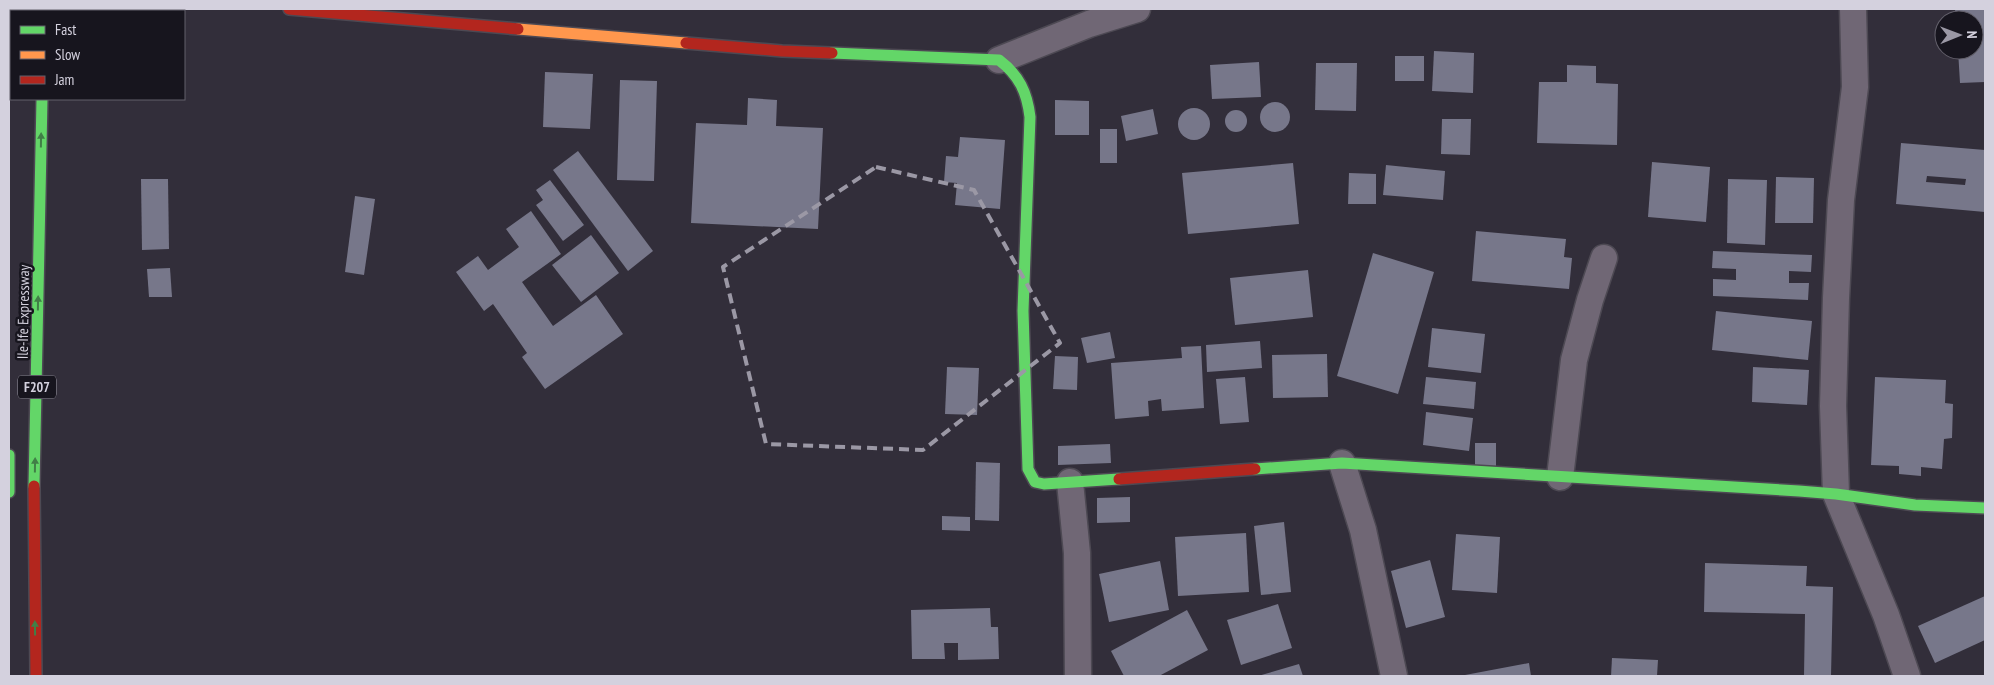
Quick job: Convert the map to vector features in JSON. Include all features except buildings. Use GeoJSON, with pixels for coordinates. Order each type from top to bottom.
{"type":"FeatureCollection","features":[{"type":"Feature","properties":{"kind":"street"},"geometry":{"type":"LineString","coordinates":[[289,9],[782,51],[999,60],[1061,34],[1137,9]]}},
{"type":"Feature","properties":{"kind":"street"},"geometry":{"type":"LineString","coordinates":[[1853,9],[1855,87],[1841,200],[1836,298],[1833,406],[1836,494],[1886,615],[1906,676]]}},
{"type":"Feature","properties":{"kind":"street"},"geometry":{"type":"LineString","coordinates":[[999,60],[1011,68],[1026,90],[1030,117],[1023,311],[1028,469],[1035,482],[1044,484],[1342,463],[1836,494],[1915,505],[1985,508]]}},
{"type":"Feature","properties":{"kind":"street","name":"Ile-Ife Expressway"},"geometry":{"type":"LineString","coordinates":[[36,676],[34,503],[42,100]]}},
{"type":"Feature","properties":{"kind":"street"},"geometry":{"type":"LineString","coordinates":[[1560,477],[1574,360],[1590,300],[1604,258]]}},
{"type":"Feature","properties":{"kind":"street"},"geometry":{"type":"LineString","coordinates":[[9,455],[9,492]]}},
{"type":"Feature","properties":{"kind":"street"},"geometry":{"type":"LineString","coordinates":[[1342,463],[1363,530],[1394,676]]}},
{"type":"Feature","properties":{"kind":"street"},"geometry":{"type":"LineString","coordinates":[[1070,482],[1077,553],[1078,676]]}},
{"type":"Feature","properties":{"kind":"highlighted area"},"geometry":{"type":"Polygon","coordinates":[[[876,167],[974,190],[1060,343],[923,450],[766,444],[723,267],[876,167]]]}},
{"type":"Feature","properties":{"kind":"traffic: fast"},"geometry":{"type":"LineString","coordinates":[[832,53],[999,60],[1017,78],[1027,100],[1030,117],[1023,311],[1028,469],[1035,482],[1044,484],[1119,479]]}},
{"type":"Feature","properties":{"kind":"traffic: fast"},"geometry":{"type":"LineString","coordinates":[[34,486],[42,100]]}},
{"type":"Feature","properties":{"kind":"traffic: fast"},"geometry":{"type":"LineString","coordinates":[[9,455],[9,492]]}},
{"type":"Feature","properties":{"kind":"traffic: fast"},"geometry":{"type":"LineString","coordinates":[[1255,469],[1342,463],[1799,491],[1915,505],[1985,508]]}},
{"type":"Feature","properties":{"kind":"traffic: slow"},"geometry":{"type":"LineString","coordinates":[[518,29],[686,43]]}},
{"type":"Feature","properties":{"kind":"traffic: jam"},"geometry":{"type":"LineString","coordinates":[[289,9],[518,29]]}},
{"type":"Feature","properties":{"kind":"traffic: jam"},"geometry":{"type":"LineString","coordinates":[[686,43],[832,53]]}},
{"type":"Feature","properties":{"kind":"traffic: jam"},"geometry":{"type":"LineString","coordinates":[[1119,479],[1255,469]]}},
{"type":"Feature","properties":{"kind":"traffic: jam"},"geometry":{"type":"LineString","coordinates":[[34,486],[36,676]]}}]}
